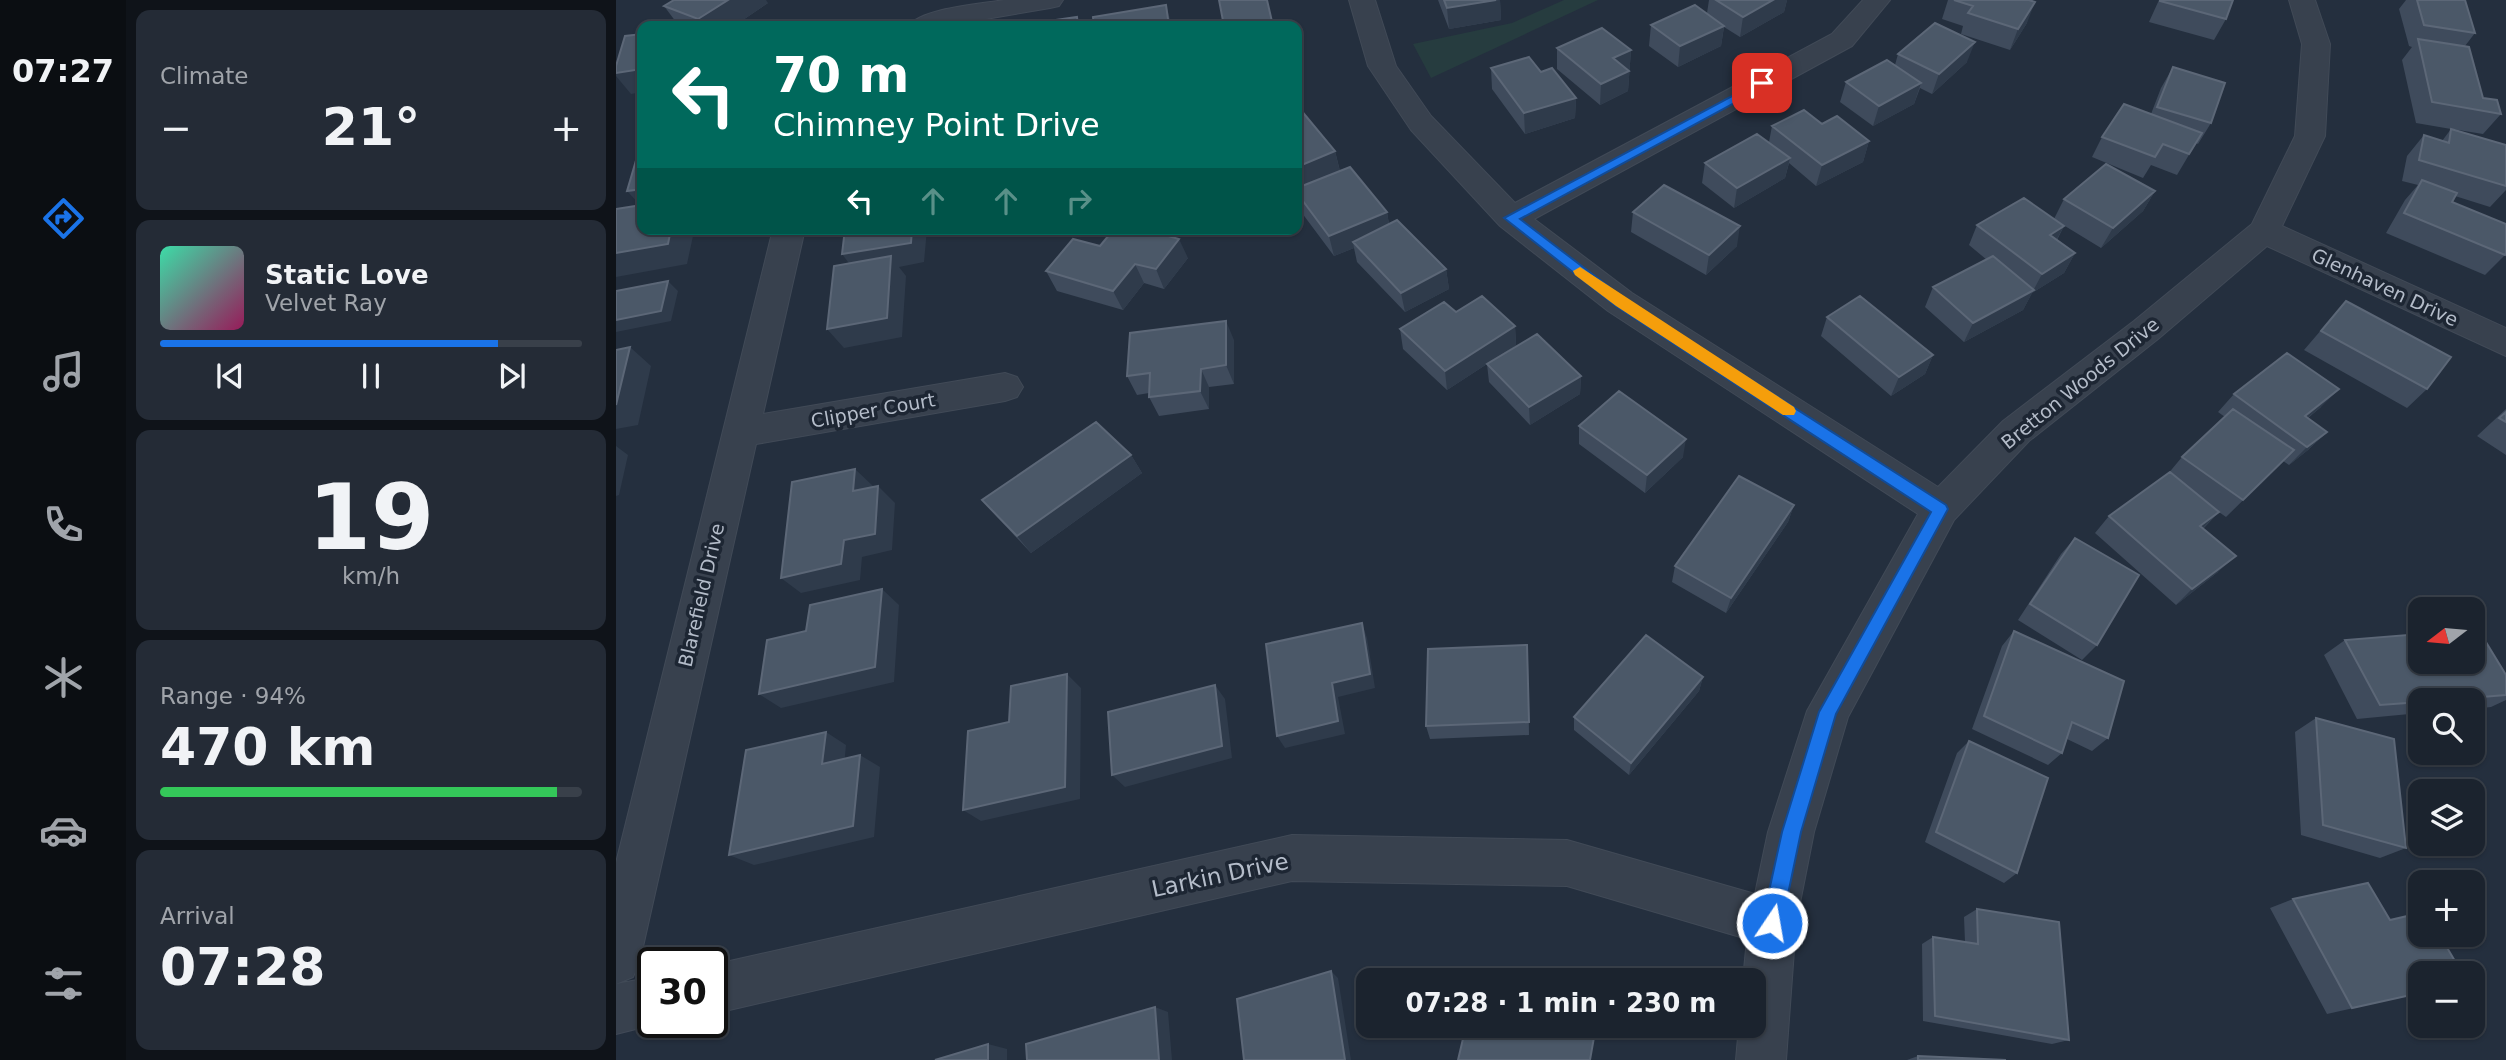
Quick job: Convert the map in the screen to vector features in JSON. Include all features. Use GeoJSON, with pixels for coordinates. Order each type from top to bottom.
{"type":"FeatureCollection","features":[{"type":"Feature","properties":{"kind":"street"},"geometry":{"type":"LineString","coordinates":[[937,21],[952,16],[1050,0]]}},
{"type":"Feature","properties":{"kind":"street"},"geometry":{"type":"LineString","coordinates":[[1362,0],[1382,66],[1421,123],[1511,218],[1620,302],[1941,509]]}},
{"type":"Feature","properties":{"kind":"street"},"geometry":{"type":"LineString","coordinates":[[1511,218],[1842,40],[1877,0]]}},
{"type":"Feature","properties":{"kind":"street","name":"Bretton Woods Drive"},"geometry":{"type":"LineString","coordinates":[[1761,1060],[1772,923],[1791,832],[1828,712],[1941,509],[2016,431],[2146,330],[2264,231],[2310,136],[2316,44],[2302,0]]}},
{"type":"Feature","properties":{"kind":"street","name":"Glenhaven Drive"},"geometry":{"type":"LineString","coordinates":[[2264,231],[2506,343]]}},
{"type":"Feature","properties":{"kind":"street","name":"Blarefield Drive"},"geometry":{"type":"LineString","coordinates":[[616,960],[788,235]]}},
{"type":"Feature","properties":{"kind":"street","name":"Clipper Court"},"geometry":{"type":"LineString","coordinates":[[742,432],[1005,387]]}},
{"type":"Feature","properties":{"kind":"street","name":"Larkin Drive"},"geometry":{"type":"LineString","coordinates":[[728,986],[1292,858],[1567,863],[1772,923]]}},
{"type":"Feature","properties":{"kind":"street"},"geometry":{"type":"LineString","coordinates":[[616,1009],[637,1005]]}},
{"type":"Feature","properties":{"kind":"green space"},"geometry":{"type":"Polygon","coordinates":[[[1564,0],[1598,0],[1431,78],[1413,44],[1512,23],[1564,0]]]}},
{"type":"Feature","properties":{"kind":"building"},"geometry":{"type":"Polygon","coordinates":[[[674,0],[728,0],[698,19],[664,6],[674,0]]]}},
{"type":"Feature","properties":{"kind":"building"},"geometry":{"type":"Polygon","coordinates":[[[1219,0],[1267,0],[1272,21],[1223,21],[1219,0]]]}},
{"type":"Feature","properties":{"kind":"building"},"geometry":{"type":"Polygon","coordinates":[[[1444,0],[1496,0],[1447,8],[1444,0]]]}},
{"type":"Feature","properties":{"kind":"building"},"geometry":{"type":"Polygon","coordinates":[[[1716,0],[1773,0],[1743,17],[1716,0]]]}},
{"type":"Feature","properties":{"kind":"building"},"geometry":{"type":"Polygon","coordinates":[[[1954,0],[2035,2],[2018,29],[1968,13],[1973,6],[1954,0]]]}},
{"type":"Feature","properties":{"kind":"building"},"geometry":{"type":"Polygon","coordinates":[[[2160,0],[2233,0],[2226,19],[2160,0]]]}},
{"type":"Feature","properties":{"kind":"building"},"geometry":{"type":"Polygon","coordinates":[[[2417,0],[2465,0],[2475,33],[2424,25],[2417,0]]]}},
{"type":"Feature","properties":{"kind":"building"},"geometry":{"type":"Polygon","coordinates":[[[1166,5],[1168,21],[1093,21],[1093,17],[1166,5]]]}},
{"type":"Feature","properties":{"kind":"building"},"geometry":{"type":"Polygon","coordinates":[[[1695,5],[1724,26],[1680,46],[1651,25],[1695,5]]]}},
{"type":"Feature","properties":{"kind":"building"},"geometry":{"type":"Polygon","coordinates":[[[1077,17],[1077,21],[1049,21],[1077,17]]]}},
{"type":"Feature","properties":{"kind":"building"},"geometry":{"type":"Polygon","coordinates":[[[1935,23],[1975,42],[1939,74],[1898,54],[1935,23]]]}},
{"type":"Feature","properties":{"kind":"building"},"geometry":{"type":"Polygon","coordinates":[[[1602,28],[1631,50],[1613,58],[1629,71],[1601,84],[1557,48],[1602,28]]]}},
{"type":"Feature","properties":{"kind":"building"},"geometry":{"type":"Polygon","coordinates":[[[637,35],[637,70],[616,73],[616,66],[625,36],[637,35]]]}},
{"type":"Feature","properties":{"kind":"building"},"geometry":{"type":"Polygon","coordinates":[[[2418,39],[2469,47],[2483,98],[2497,100],[2501,114],[2432,102],[2418,39]]]}},
{"type":"Feature","properties":{"kind":"building"},"geometry":{"type":"Polygon","coordinates":[[[1529,57],[1541,72],[1552,68],[1576,98],[1524,113],[1491,68],[1529,57]]]}},
{"type":"Feature","properties":{"kind":"building"},"geometry":{"type":"Polygon","coordinates":[[[1887,60],[1921,83],[1879,106],[1846,82],[1887,60]]]}},
{"type":"Feature","properties":{"kind":"building"},"geometry":{"type":"Polygon","coordinates":[[[2173,67],[2225,83],[2211,123],[2157,107],[2173,67]]]}},
{"type":"Feature","properties":{"kind":"building"},"geometry":{"type":"Polygon","coordinates":[[[2124,104],[2202,133],[2189,154],[2163,144],[2155,157],[2102,137],[2124,104]]]}},
{"type":"Feature","properties":{"kind":"building"},"geometry":{"type":"Polygon","coordinates":[[[1804,110],[1822,124],[1837,116],[1869,141],[1822,165],[1772,126],[1804,110]]]}},
{"type":"Feature","properties":{"kind":"building"},"geometry":{"type":"Polygon","coordinates":[[[1302,111],[1335,151],[1302,165],[1302,111]]]}},
{"type":"Feature","properties":{"kind":"building"},"geometry":{"type":"Polygon","coordinates":[[[2451,129],[2506,145],[2506,186],[2419,160],[2424,135],[2449,143],[2451,129]]]}},
{"type":"Feature","properties":{"kind":"building"},"geometry":{"type":"Polygon","coordinates":[[[1757,134],[1790,158],[1737,188],[1705,163],[1757,134]]]}},
{"type":"Feature","properties":{"kind":"building"},"geometry":{"type":"Polygon","coordinates":[[[637,157],[637,190],[627,191],[637,157]]]}},
{"type":"Feature","properties":{"kind":"building"},"geometry":{"type":"Polygon","coordinates":[[[2106,164],[2155,191],[2113,228],[2064,199],[2106,164]]]}},
{"type":"Feature","properties":{"kind":"building"},"geometry":{"type":"Polygon","coordinates":[[[1350,167],[1387,212],[1329,236],[1302,200],[1302,186],[1350,167]]]}},
{"type":"Feature","properties":{"kind":"building"},"geometry":{"type":"Polygon","coordinates":[[[2422,180],[2457,193],[2452,202],[2506,224],[2505,255],[2404,213],[2422,180]]]}},
{"type":"Feature","properties":{"kind":"building"},"geometry":{"type":"Polygon","coordinates":[[[1664,185],[1740,226],[1709,255],[1633,212],[1664,185]]]}},
{"type":"Feature","properties":{"kind":"building"},"geometry":{"type":"Polygon","coordinates":[[[2024,198],[2064,226],[2050,235],[2075,253],[2042,274],[1977,225],[2024,198]]]}},
{"type":"Feature","properties":{"kind":"building"},"geometry":{"type":"Polygon","coordinates":[[[637,206],[637,235],[670,235],[668,244],[616,253],[616,209],[637,206]]]}},
{"type":"Feature","properties":{"kind":"building"},"geometry":{"type":"Polygon","coordinates":[[[1397,220],[1446,269],[1401,293],[1353,242],[1397,220]]]}},
{"type":"Feature","properties":{"kind":"building"},"geometry":{"type":"Polygon","coordinates":[[[844,235],[912,235],[911,243],[842,254],[844,235]]]}},
{"type":"Feature","properties":{"kind":"building"},"geometry":{"type":"Polygon","coordinates":[[[1109,235],[1165,235],[1179,239],[1156,269],[1135,264],[1113,291],[1046,271],[1073,239],[1100,246],[1109,235]]]}},
{"type":"Feature","properties":{"kind":"building"},"geometry":{"type":"Polygon","coordinates":[[[891,256],[887,318],[827,329],[834,266],[891,256]]]}},
{"type":"Feature","properties":{"kind":"building"},"geometry":{"type":"Polygon","coordinates":[[[1993,256],[2034,290],[1973,323],[1933,287],[1993,256]]]}},
{"type":"Feature","properties":{"kind":"building"},"geometry":{"type":"Polygon","coordinates":[[[668,281],[661,311],[616,320],[616,291],[668,281]]]}},
{"type":"Feature","properties":{"kind":"building"},"geometry":{"type":"Polygon","coordinates":[[[1482,296],[1515,326],[1445,371],[1400,329],[1444,302],[1456,312],[1482,296]]]}},
{"type":"Feature","properties":{"kind":"building"},"geometry":{"type":"Polygon","coordinates":[[[1860,296],[1933,355],[1899,377],[1827,317],[1860,296]]]}},
{"type":"Feature","properties":{"kind":"building"},"geometry":{"type":"Polygon","coordinates":[[[2346,301],[2451,357],[2427,389],[2321,331],[2346,301]]]}},
{"type":"Feature","properties":{"kind":"building"},"geometry":{"type":"Polygon","coordinates":[[[1226,321],[1226,365],[1201,369],[1200,391],[1149,397],[1150,373],[1127,376],[1130,333],[1226,321]]]}},
{"type":"Feature","properties":{"kind":"building"},"geometry":{"type":"Polygon","coordinates":[[[1537,334],[1581,376],[1529,407],[1487,364],[1537,334]]]}},
{"type":"Feature","properties":{"kind":"building"},"geometry":{"type":"Polygon","coordinates":[[[630,347],[616,405],[616,350],[630,347]]]}},
{"type":"Feature","properties":{"kind":"building"},"geometry":{"type":"Polygon","coordinates":[[[2287,353],[2339,389],[2305,416],[2327,432],[2307,447],[2234,394],[2287,353]]]}},
{"type":"Feature","properties":{"kind":"building"},"geometry":{"type":"Polygon","coordinates":[[[1619,391],[1686,439],[1647,475],[1579,426],[1619,391]]]}},
{"type":"Feature","properties":{"kind":"building"},"geometry":{"type":"Polygon","coordinates":[[[2233,409],[2294,450],[2243,500],[2182,457],[2233,409]]]}},
{"type":"Feature","properties":{"kind":"building"},"geometry":{"type":"Polygon","coordinates":[[[2506,412],[2506,422],[2499,418],[2506,412]]]}},
{"type":"Feature","properties":{"kind":"building"},"geometry":{"type":"Polygon","coordinates":[[[1096,422],[1131,455],[1017,536],[982,500],[1096,422]]]}},
{"type":"Feature","properties":{"kind":"building"},"geometry":{"type":"Polygon","coordinates":[[[855,469],[853,491],[878,486],[875,534],[844,540],[841,564],[781,578],[792,482],[855,469]]]}},
{"type":"Feature","properties":{"kind":"building"},"geometry":{"type":"Polygon","coordinates":[[[2170,472],[2219,512],[2200,526],[2236,556],[2192,589],[2109,516],[2170,472]]]}},
{"type":"Feature","properties":{"kind":"building"},"geometry":{"type":"Polygon","coordinates":[[[1739,476],[1794,505],[1731,598],[1675,566],[1739,476]]]}},
{"type":"Feature","properties":{"kind":"building"},"geometry":{"type":"Polygon","coordinates":[[[2075,538],[2139,575],[2097,645],[2030,604],[2075,538]]]}},
{"type":"Feature","properties":{"kind":"building"},"geometry":{"type":"Polygon","coordinates":[[[882,589],[875,667],[759,694],[767,640],[806,631],[810,605],[882,589]]]}},
{"type":"Feature","properties":{"kind":"building"},"geometry":{"type":"Polygon","coordinates":[[[1362,623],[1370,674],[1332,683],[1338,721],[1277,736],[1266,644],[1362,623]]]}},
{"type":"Feature","properties":{"kind":"building"},"geometry":{"type":"Polygon","coordinates":[[[2014,631],[2124,681],[2108,738],[2072,722],[2062,753],[1984,716],[2014,631]]]}},
{"type":"Feature","properties":{"kind":"building"},"geometry":{"type":"Polygon","coordinates":[[[1646,635],[1703,677],[1631,763],[1574,717],[1646,635]]]}},
{"type":"Feature","properties":{"kind":"building"},"geometry":{"type":"Polygon","coordinates":[[[2408,635],[2408,674],[2485,674],[2485,640],[2506,675],[2506,695],[2485,697],[2485,688],[2408,688],[2408,703],[2380,705],[2345,640],[2408,635]]]}},
{"type":"Feature","properties":{"kind":"building"},"geometry":{"type":"Polygon","coordinates":[[[1527,645],[1529,722],[1426,726],[1428,649],[1527,645]]]}},
{"type":"Feature","properties":{"kind":"building"},"geometry":{"type":"Polygon","coordinates":[[[1067,674],[1065,787],[963,810],[968,731],[1009,722],[1011,686],[1067,674]]]}},
{"type":"Feature","properties":{"kind":"building"},"geometry":{"type":"Polygon","coordinates":[[[1215,685],[1222,746],[1112,775],[1108,712],[1215,685]]]}},
{"type":"Feature","properties":{"kind":"building"},"geometry":{"type":"Polygon","coordinates":[[[2316,718],[2394,739],[2406,848],[2323,825],[2316,718]]]}},
{"type":"Feature","properties":{"kind":"building"},"geometry":{"type":"Polygon","coordinates":[[[826,732],[822,764],[860,755],[853,826],[729,855],[746,750],[826,732]]]}},
{"type":"Feature","properties":{"kind":"building"},"geometry":{"type":"Polygon","coordinates":[[[1969,741],[2048,778],[2017,873],[1936,832],[1969,741]]]}},
{"type":"Feature","properties":{"kind":"building"},"geometry":{"type":"Polygon","coordinates":[[[2368,883],[2390,920],[2408,916],[2408,947],[2447,947],[2455,961],[2408,961],[2408,996],[2352,1008],[2293,899],[2368,883]]]}},
{"type":"Feature","properties":{"kind":"building"},"geometry":{"type":"Polygon","coordinates":[[[1977,909],[2059,922],[2069,1040],[1935,1016],[1933,937],[1978,944],[1977,909]]]}},
{"type":"Feature","properties":{"kind":"building"},"geometry":{"type":"Polygon","coordinates":[[[1331,971],[1345,1060],[1244,1060],[1237,999],[1331,971]]]}},
{"type":"Feature","properties":{"kind":"building"},"geometry":{"type":"Polygon","coordinates":[[[1155,1007],[1159,1060],[1027,1060],[1026,1044],[1155,1007]]]}},
{"type":"Feature","properties":{"kind":"building"},"geometry":{"type":"Polygon","coordinates":[[[1463,1038],[1594,1038],[1590,1060],[1458,1060],[1463,1038]]]}},
{"type":"Feature","properties":{"kind":"building"},"geometry":{"type":"Polygon","coordinates":[[[988,1044],[988,1060],[935,1060],[988,1044]]]}},
{"type":"Feature","properties":{"kind":"building"},"geometry":{"type":"Polygon","coordinates":[[[1918,1056],[2006,1060],[1918,1060],[1918,1056]]]}},
{"type":"Feature","properties":{"kind":"slow traffic"},"geometry":{"type":"LineString","coordinates":[[1580,271],[1620,302],[1788,411]]}},
{"type":"Feature","properties":{"kind":"route"},"geometry":{"type":"LineString","coordinates":[[1762,83],[1511,218],[1620,302],[1941,509],[1828,712],[1791,832],[1772,923]]}}]}
